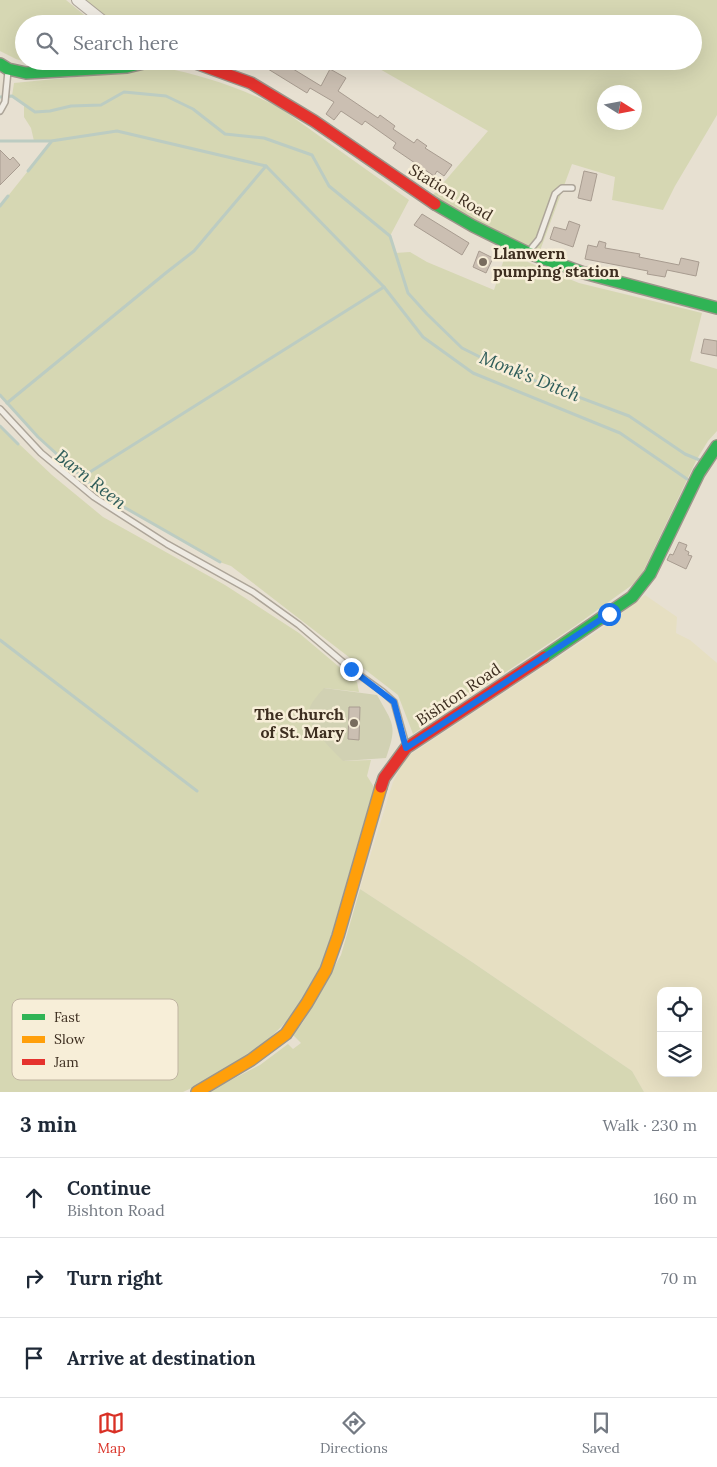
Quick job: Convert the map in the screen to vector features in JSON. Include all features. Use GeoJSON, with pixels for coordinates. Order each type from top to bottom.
{"type":"FeatureCollection","features":[{"type":"Feature","properties":{"kind":"street"},"geometry":{"type":"LineString","coordinates":[[77,0],[96,15]]}},
{"type":"Feature","properties":{"kind":"street"},"geometry":{"type":"LineString","coordinates":[[17,70],[26,72],[68,70]]}},
{"type":"Feature","properties":{"kind":"street","name":"Station Road"},"geometry":{"type":"LineString","coordinates":[[215,70],[251,83],[314,121],[425,198],[474,226],[528,253],[584,272],[717,308]]}},
{"type":"Feature","properties":{"kind":"street","name":"Bishton Road"},"geometry":{"type":"LineString","coordinates":[[198,1092],[251,1060],[286,1034],[307,1003],[326,970],[338,936],[384,778],[406,748],[632,597],[650,574],[679,512],[714,450]]}},
{"type":"Feature","properties":{"kind":"lane"},"geometry":{"type":"LineString","coordinates":[[0,111],[5,102],[4,67]]}},
{"type":"Feature","properties":{"kind":"lane"},"geometry":{"type":"LineString","coordinates":[[528,253],[539,239],[555,194],[561,188],[572,188]]}},
{"type":"Feature","properties":{"kind":"lane"},"geometry":{"type":"LineString","coordinates":[[0,408],[41,453],[94,497],[167,544],[253,592],[299,625],[351,669],[383,692],[394,702],[406,748]]}},
{"type":"Feature","properties":{"kind":"shaded area"},"geometry":{"type":"Polygon","coordinates":[[[645,595],[677,617],[676,633],[690,640],[717,663],[717,1092],[644,1092],[632,1071],[472,962],[360,889],[393,782],[405,758],[598,631],[645,595]]]}},
{"type":"Feature","properties":{"kind":"green space"},"geometry":{"type":"Polygon","coordinates":[[[0,0],[66,0],[84,15],[15,15],[15,58],[0,51],[0,0]]]}},
{"type":"Feature","properties":{"kind":"green space"},"geometry":{"type":"Polygon","coordinates":[[[82,0],[717,0],[717,115],[663,210],[612,200],[615,177],[572,164],[538,256],[432,196],[488,131],[381,70],[702,70],[702,15],[104,15],[82,0]]]}},
{"type":"Feature","properties":{"kind":"green space"},"geometry":{"type":"Polygon","coordinates":[[[136,70],[173,70],[222,83],[280,108],[409,200],[390,236],[395,253],[410,252],[427,262],[494,290],[506,253],[579,283],[702,313],[690,361],[717,369],[717,431],[708,441],[697,459],[639,580],[575,626],[413,734],[398,695],[231,566],[198,551],[108,497],[51,449],[0,395],[0,206],[51,142],[34,141],[31,128],[24,117],[24,104],[12,96],[14,83],[136,70]]]}},
{"type":"Feature","properties":{"kind":"green space"},"geometry":{"type":"Polygon","coordinates":[[[0,426],[52,475],[103,517],[225,585],[299,633],[357,682],[359,692],[324,688],[343,761],[371,760],[367,776],[374,787],[324,960],[292,1016],[270,1038],[246,1056],[183,1092],[0,1092],[0,426]]]}},
{"type":"Feature","properties":{"kind":"green space"},"geometry":{"type":"Polygon","coordinates":[[[324,688],[377,695],[387,712],[393,731],[386,758],[343,761],[326,744],[315,729],[309,714],[311,704],[324,688]]]}},
{"type":"Feature","properties":{"kind":"green space"},"geometry":{"type":"Polygon","coordinates":[[[360,889],[472,962],[632,1071],[644,1092],[208,1092],[260,1065],[288,1044],[293,1049],[301,1043],[293,1035],[303,1022],[341,955],[360,889]]]}},
{"type":"Feature","properties":{"kind":"building"},"geometry":{"type":"Polygon","coordinates":[[[270,70],[295,70],[321,86],[329,70],[332,70],[346,78],[338,91],[378,118],[380,115],[395,126],[393,129],[414,143],[417,139],[427,146],[425,148],[452,165],[444,176],[437,171],[434,176],[393,148],[396,143],[365,121],[362,125],[341,111],[334,120],[326,114],[334,102],[310,88],[307,93],[270,70]]]}},
{"type":"Feature","properties":{"kind":"building"},"geometry":{"type":"Polygon","coordinates":[[[0,150],[10,160],[13,157],[20,165],[0,185],[0,150]]]}},
{"type":"Feature","properties":{"kind":"building"},"geometry":{"type":"Polygon","coordinates":[[[584,171],[597,174],[591,201],[578,198],[584,171]]]}},
{"type":"Feature","properties":{"kind":"building"},"geometry":{"type":"Polygon","coordinates":[[[422,214],[469,243],[462,255],[414,225],[422,214]]]}},
{"type":"Feature","properties":{"kind":"building"},"geometry":{"type":"Polygon","coordinates":[[[569,221],[580,225],[573,247],[550,239],[554,227],[566,230],[569,221]]]}},
{"type":"Feature","properties":{"kind":"building"},"geometry":{"type":"Polygon","coordinates":[[[599,241],[606,243],[605,248],[640,254],[639,257],[679,265],[681,258],[699,262],[696,276],[667,270],[665,277],[647,274],[648,271],[585,259],[588,245],[597,247],[599,241]]]}},
{"type":"Feature","properties":{"kind":"building","name":"Llanwern pumping station"},"geometry":{"type":"Polygon","coordinates":[[[479,251],[493,258],[486,273],[473,267],[479,251]]]}},
{"type":"Feature","properties":{"kind":"building"},"geometry":{"type":"Polygon","coordinates":[[[704,339],[717,341],[717,356],[701,353],[704,339]]]}},
{"type":"Feature","properties":{"kind":"building"},"geometry":{"type":"Polygon","coordinates":[[[679,542],[687,545],[685,550],[689,552],[688,555],[692,556],[686,569],[667,560],[670,554],[673,555],[679,542]]]}},
{"type":"Feature","properties":{"kind":"building","name":"The Church of St. Mary"},"geometry":{"type":"Polygon","coordinates":[[[349,707],[360,707],[359,740],[348,739],[349,707]]]}},
{"type":"Feature","properties":{"kind":"waterway","name":"Monk's Ditch"},"geometry":{"type":"LineString","coordinates":[[0,97],[12,96],[35,112],[71,106],[101,105],[124,92],[166,96],[193,109],[225,134],[264,138],[312,155],[329,186],[390,236],[408,293],[462,348],[504,369],[629,416],[685,454],[702,461]]}},
{"type":"Feature","properties":{"kind":"waterway"},"geometry":{"type":"LineString","coordinates":[[0,141],[51,141],[117,131],[266,166],[384,287],[423,337],[473,373],[620,433],[687,479]]}},
{"type":"Feature","properties":{"kind":"waterway"},"geometry":{"type":"LineString","coordinates":[[28,171],[51,142]]}},
{"type":"Feature","properties":{"kind":"waterway"},"geometry":{"type":"LineString","coordinates":[[7,403],[194,251],[266,166]]}},
{"type":"Feature","properties":{"kind":"waterway"},"geometry":{"type":"LineString","coordinates":[[0,206],[8,196]]}},
{"type":"Feature","properties":{"kind":"waterway"},"geometry":{"type":"LineString","coordinates":[[82,477],[384,287]]}},
{"type":"Feature","properties":{"kind":"waterway","name":"Barn Reen"},"geometry":{"type":"LineString","coordinates":[[0,395],[38,437],[108,498],[220,562]]}},
{"type":"Feature","properties":{"kind":"waterway"},"geometry":{"type":"LineString","coordinates":[[0,426],[18,444]]}},
{"type":"Feature","properties":{"kind":"waterway"},"geometry":{"type":"LineString","coordinates":[[0,640],[197,791]]}},
{"type":"Feature","properties":{"kind":"traffic: fast"},"geometry":{"type":"LineString","coordinates":[[0,64],[8,69],[26,73],[76,70]]}},
{"type":"Feature","properties":{"kind":"traffic: fast"},"geometry":{"type":"LineString","coordinates":[[435,204],[473,226],[528,253],[584,273],[717,308]]}},
{"type":"Feature","properties":{"kind":"traffic: fast"},"geometry":{"type":"LineString","coordinates":[[544,657],[632,597],[650,574],[699,473],[717,446]]}},
{"type":"Feature","properties":{"kind":"traffic: slow"},"geometry":{"type":"LineString","coordinates":[[197,1092],[251,1060],[286,1034],[307,1003],[326,970],[338,936],[381,787]]}},
{"type":"Feature","properties":{"kind":"traffic: jam"},"geometry":{"type":"LineString","coordinates":[[215,70],[251,83],[314,121],[435,204]]}},
{"type":"Feature","properties":{"kind":"traffic: jam"},"geometry":{"type":"LineString","coordinates":[[381,787],[384,778],[406,748],[544,657]]}},
{"type":"Feature","properties":{"kind":"place","name":"Llanwern pumping station"},"geometry":{"type":"Point","coordinates":[483,262]}},
{"type":"Feature","properties":{"kind":"place","name":"The Church of St. Mary"},"geometry":{"type":"Point","coordinates":[354,723]}},
{"type":"Feature","properties":{"kind":"route"},"geometry":{"type":"LineString","coordinates":[[351,669],[394,702],[406,748],[609,614]]}}]}
